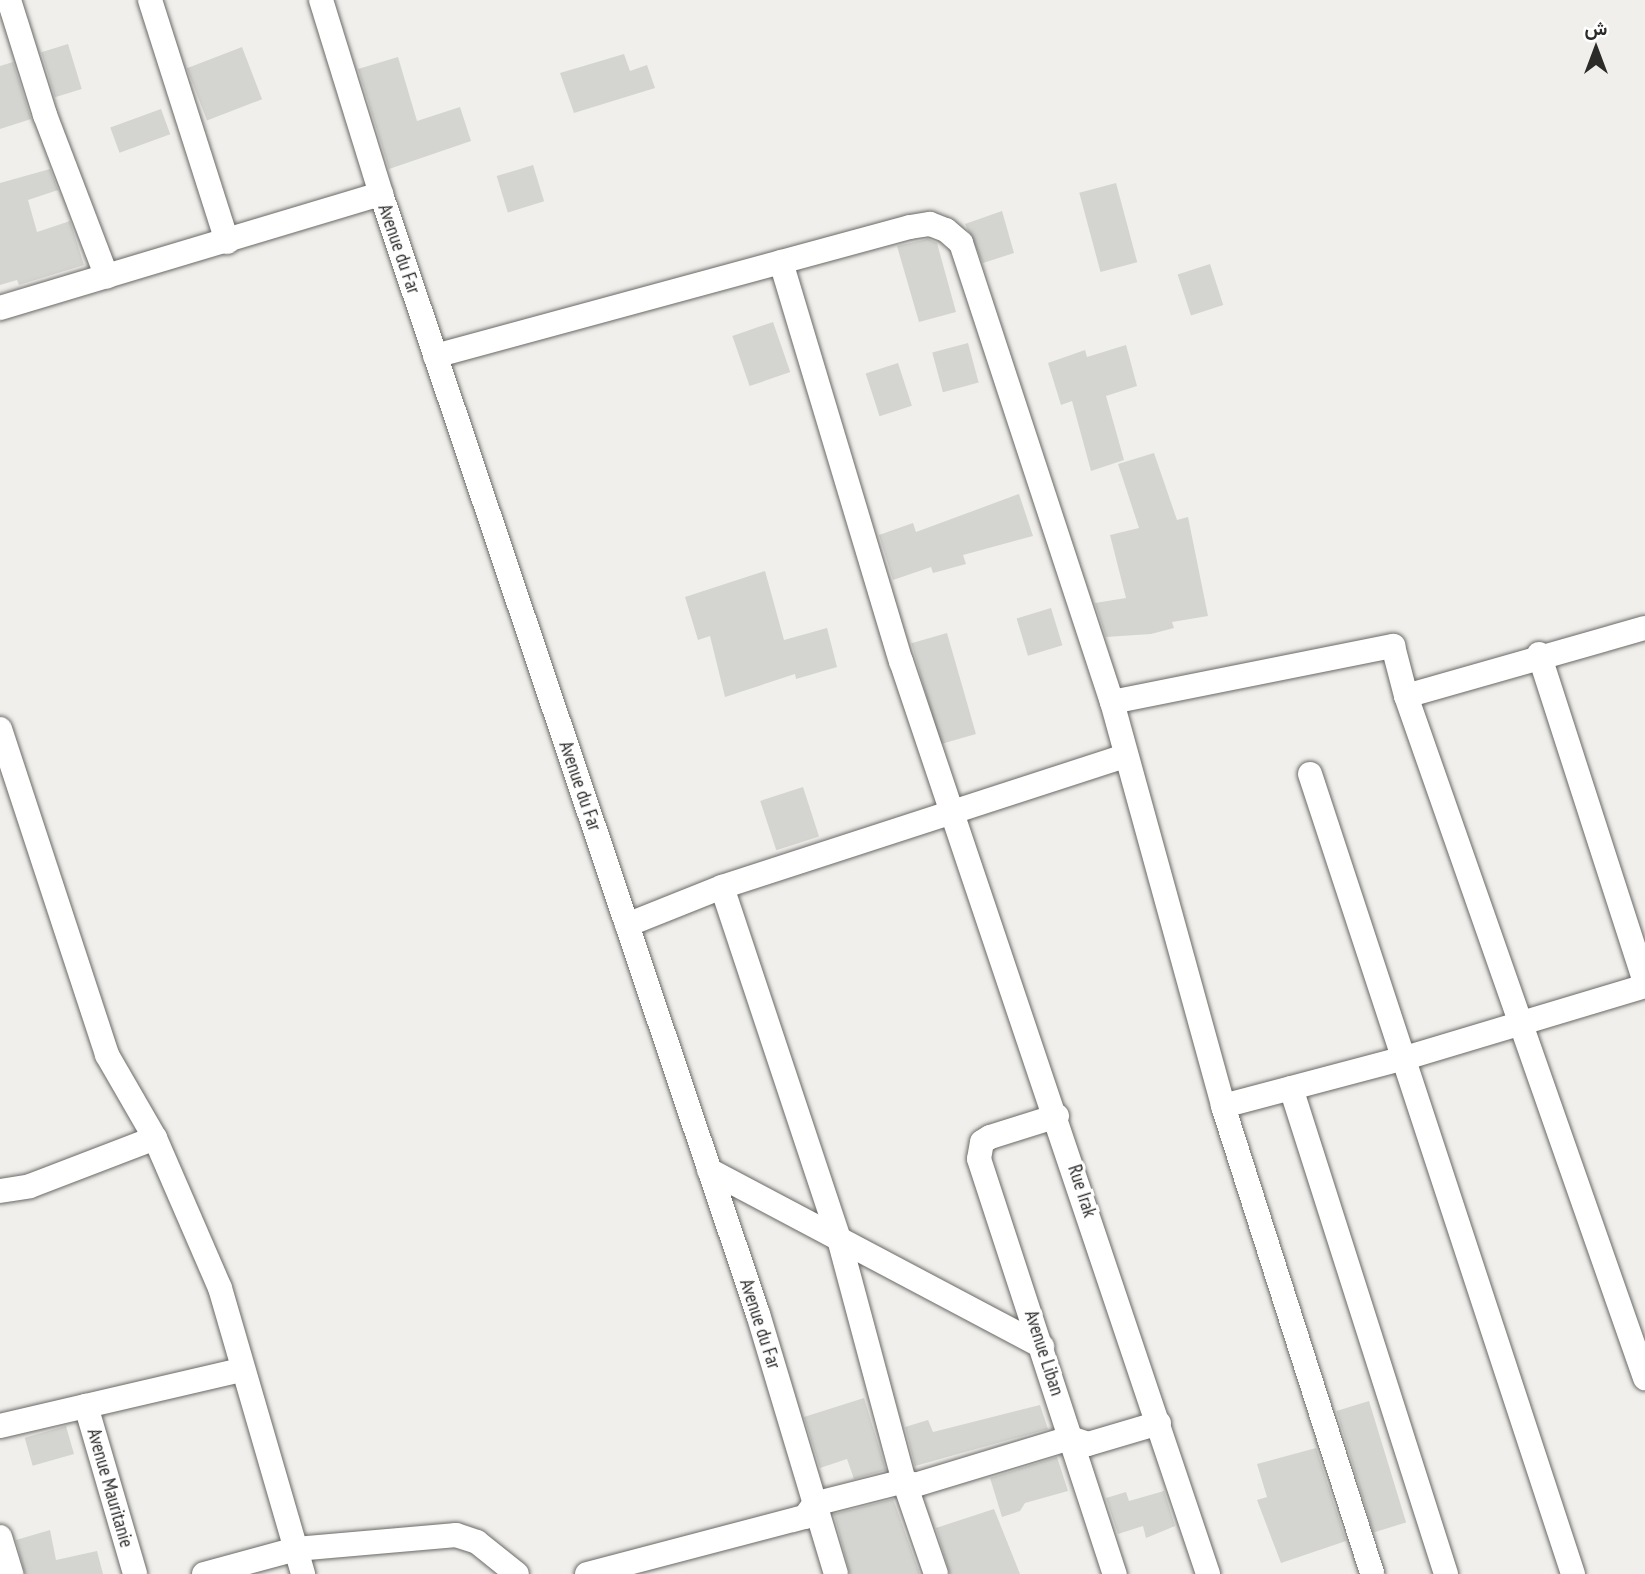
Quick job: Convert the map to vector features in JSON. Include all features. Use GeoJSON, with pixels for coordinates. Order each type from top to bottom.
{"type":"FeatureCollection","features":[{"type":"Feature","properties":{"kind":"street"},"geometry":{"type":"LineString","coordinates":[[9,0],[45,115],[107,277]]}},
{"type":"Feature","properties":{"kind":"street"},"geometry":{"type":"LineString","coordinates":[[149,0],[228,242]]}},
{"type":"Feature","properties":{"kind":"street","name":"Avenue du Far"},"geometry":{"type":"LineString","coordinates":[[321,0],[381,194],[790,1418],[835,1574]]}},
{"type":"Feature","properties":{"kind":"street"},"geometry":{"type":"LineString","coordinates":[[0,308],[228,242],[381,194]]}},
{"type":"Feature","properties":{"kind":"street"},"geometry":{"type":"LineString","coordinates":[[435,356],[930,224],[946,230],[961,243],[1112,702],[1223,1105],[1372,1574]]}},
{"type":"Feature","properties":{"kind":"street","name":"Rue Irak"},"geometry":{"type":"LineString","coordinates":[[781,262],[870,565],[950,810],[1057,1116],[1208,1574]]}},
{"type":"Feature","properties":{"kind":"street"},"geometry":{"type":"LineString","coordinates":[[1406,696],[1539,654],[1645,628]]}},
{"type":"Feature","properties":{"kind":"street"},"geometry":{"type":"LineString","coordinates":[[1112,702],[1393,646],[1406,696],[1517,1022],[1645,1378]]}},
{"type":"Feature","properties":{"kind":"street"},"geometry":{"type":"LineString","coordinates":[[1223,1105],[1405,1058],[1645,984],[1539,654]]}},
{"type":"Feature","properties":{"kind":"street"},"geometry":{"type":"LineString","coordinates":[[0,729],[107,1055],[155,1138],[220,1287],[303,1574]]}},
{"type":"Feature","properties":{"kind":"street"},"geometry":{"type":"LineString","coordinates":[[627,925],[722,887],[950,810],[1126,756]]}},
{"type":"Feature","properties":{"kind":"street"},"geometry":{"type":"LineString","coordinates":[[1310,774],[1573,1574]]}},
{"type":"Feature","properties":{"kind":"street"},"geometry":{"type":"LineString","coordinates":[[722,887],[839,1239],[904,1481],[936,1574]]}},
{"type":"Feature","properties":{"kind":"street"},"geometry":{"type":"LineString","coordinates":[[1291,1088],[1446,1574]]}},
{"type":"Feature","properties":{"kind":"street","name":"Avenue Liban"},"geometry":{"type":"LineString","coordinates":[[1057,1116],[990,1137],[979,1149],[982,1169],[1115,1574]]}},
{"type":"Feature","properties":{"kind":"street"},"geometry":{"type":"LineString","coordinates":[[0,1191],[30,1186],[155,1138]]}},
{"type":"Feature","properties":{"kind":"street"},"geometry":{"type":"LineString","coordinates":[[709,1170],[1042,1346]]}},
{"type":"Feature","properties":{"kind":"street"},"geometry":{"type":"LineString","coordinates":[[86,1405],[242,1370]]}},
{"type":"Feature","properties":{"kind":"street","name":"Avenue Mauritanie"},"geometry":{"type":"LineString","coordinates":[[0,1426],[86,1405],[135,1574]]}},
{"type":"Feature","properties":{"kind":"street"},"geometry":{"type":"LineString","coordinates":[[587,1574],[805,1517],[814,1504],[904,1481],[915,1485],[1070,1438],[1088,1444],[1159,1423]]}},
{"type":"Feature","properties":{"kind":"street"},"geometry":{"type":"LineString","coordinates":[[204,1574],[296,1549],[456,1535],[477,1542],[517,1574]]}},
{"type":"Feature","properties":{"kind":"street"},"geometry":{"type":"LineString","coordinates":[[0,1537],[10,1574]]}},
{"type":"Feature","properties":{"kind":"building"},"geometry":{"type":"Polygon","coordinates":[[[68,44],[82,89],[55,97],[41,52],[68,44]]]}},
{"type":"Feature","properties":{"kind":"building"},"geometry":{"type":"Polygon","coordinates":[[[242,47],[262,99],[207,120],[187,68],[242,47]]]}},
{"type":"Feature","properties":{"kind":"building"},"geometry":{"type":"Polygon","coordinates":[[[624,54],[630,71],[647,65],[655,88],[574,113],[560,73],[624,54]]]}},
{"type":"Feature","properties":{"kind":"building"},"geometry":{"type":"Polygon","coordinates":[[[398,57],[417,121],[460,107],[471,141],[389,169],[358,69],[398,57]]]}},
{"type":"Feature","properties":{"kind":"building"},"geometry":{"type":"Polygon","coordinates":[[[13,62],[31,119],[0,129],[0,66],[13,62]]]}},
{"type":"Feature","properties":{"kind":"building"},"geometry":{"type":"Polygon","coordinates":[[[161,109],[170,134],[119,153],[110,127],[161,109]]]}},
{"type":"Feature","properties":{"kind":"building"},"geometry":{"type":"Polygon","coordinates":[[[533,165],[544,201],[508,212],[497,176],[533,165]]]}},
{"type":"Feature","properties":{"kind":"building"},"geometry":{"type":"Polygon","coordinates":[[[50,169],[58,190],[28,200],[37,232],[70,221],[84,265],[19,285],[17,280],[0,285],[0,183],[50,169]]]}},
{"type":"Feature","properties":{"kind":"building"},"geometry":{"type":"Polygon","coordinates":[[[1116,183],[1137,262],[1101,272],[1079,193],[1116,183]]]}},
{"type":"Feature","properties":{"kind":"building"},"geometry":{"type":"Polygon","coordinates":[[[1002,211],[1014,253],[983,263],[965,224],[1002,211]]]}},
{"type":"Feature","properties":{"kind":"building"},"geometry":{"type":"Polygon","coordinates":[[[928,239],[937,243],[956,312],[919,322],[897,246],[928,239]]]}},
{"type":"Feature","properties":{"kind":"building"},"geometry":{"type":"Polygon","coordinates":[[[1210,264],[1223,305],[1191,315],[1178,275],[1210,264]]]}},
{"type":"Feature","properties":{"kind":"building"},"geometry":{"type":"Polygon","coordinates":[[[773,322],[790,372],[750,386],[732,336],[773,322]]]}},
{"type":"Feature","properties":{"kind":"building"},"geometry":{"type":"Polygon","coordinates":[[[968,343],[979,383],[943,392],[932,353],[968,343]]]}},
{"type":"Feature","properties":{"kind":"building"},"geometry":{"type":"Polygon","coordinates":[[[1126,345],[1137,386],[1106,396],[1124,460],[1091,471],[1072,401],[1061,405],[1048,363],[1085,350],[1087,357],[1126,345]]]}},
{"type":"Feature","properties":{"kind":"building"},"geometry":{"type":"Polygon","coordinates":[[[898,363],[912,406],[880,416],[866,374],[898,363]]]}},
{"type":"Feature","properties":{"kind":"building"},"geometry":{"type":"Polygon","coordinates":[[[1154,453],[1177,520],[1188,517],[1208,616],[1172,622],[1174,628],[1151,634],[1106,637],[1095,603],[1126,598],[1110,535],[1139,528],[1118,464],[1154,453]]]}},
{"type":"Feature","properties":{"kind":"building"},"geometry":{"type":"Polygon","coordinates":[[[1019,494],[1033,536],[963,555],[966,564],[933,573],[931,567],[893,580],[879,535],[913,523],[916,532],[1019,494]]]}},
{"type":"Feature","properties":{"kind":"building"},"geometry":{"type":"Polygon","coordinates":[[[765,571],[784,640],[827,628],[837,667],[796,679],[795,674],[725,697],[710,636],[698,640],[685,597],[765,571]]]}},
{"type":"Feature","properties":{"kind":"building"},"geometry":{"type":"Polygon","coordinates":[[[1051,608],[1062,645],[1028,656],[1017,619],[1051,608]]]}},
{"type":"Feature","properties":{"kind":"building"},"geometry":{"type":"Polygon","coordinates":[[[947,633],[976,734],[940,744],[911,643],[947,633]]]}},
{"type":"Feature","properties":{"kind":"building"},"geometry":{"type":"Polygon","coordinates":[[[803,787],[819,836],[776,850],[760,801],[803,787]]]}},
{"type":"Feature","properties":{"kind":"building"},"geometry":{"type":"Polygon","coordinates":[[[864,1398],[886,1470],[854,1479],[847,1459],[820,1468],[804,1417],[864,1398]]]}},
{"type":"Feature","properties":{"kind":"building"},"geometry":{"type":"Polygon","coordinates":[[[1369,1401],[1406,1522],[1374,1532],[1336,1411],[1369,1401]]]}},
{"type":"Feature","properties":{"kind":"building"},"geometry":{"type":"Polygon","coordinates":[[[1040,1405],[1048,1429],[915,1466],[905,1427],[928,1420],[933,1432],[1040,1405]]]}},
{"type":"Feature","properties":{"kind":"building"},"geometry":{"type":"Polygon","coordinates":[[[66,1426],[74,1454],[33,1466],[25,1438],[66,1426]]]}},
{"type":"Feature","properties":{"kind":"building"},"geometry":{"type":"Polygon","coordinates":[[[1316,1448],[1346,1541],[1281,1563],[1257,1500],[1267,1497],[1257,1464],[1316,1448]]]}},
{"type":"Feature","properties":{"kind":"building"},"geometry":{"type":"Polygon","coordinates":[[[1057,1457],[1068,1491],[1025,1503],[1020,1511],[1002,1517],[990,1478],[1057,1457]]]}},
{"type":"Feature","properties":{"kind":"building"},"geometry":{"type":"Polygon","coordinates":[[[1164,1491],[1175,1526],[1146,1538],[1143,1526],[1118,1534],[1106,1498],[1126,1492],[1129,1501],[1164,1491]]]}},
{"type":"Feature","properties":{"kind":"building"},"geometry":{"type":"Polygon","coordinates":[[[893,1499],[920,1574],[850,1574],[834,1514],[893,1499]]]}},
{"type":"Feature","properties":{"kind":"building"},"geometry":{"type":"Polygon","coordinates":[[[994,1509],[1020,1574],[950,1574],[936,1528],[994,1509]]]}},
{"type":"Feature","properties":{"kind":"building"},"geometry":{"type":"Polygon","coordinates":[[[50,1530],[56,1560],[97,1551],[103,1574],[25,1574],[16,1540],[50,1530]]]}}]}
